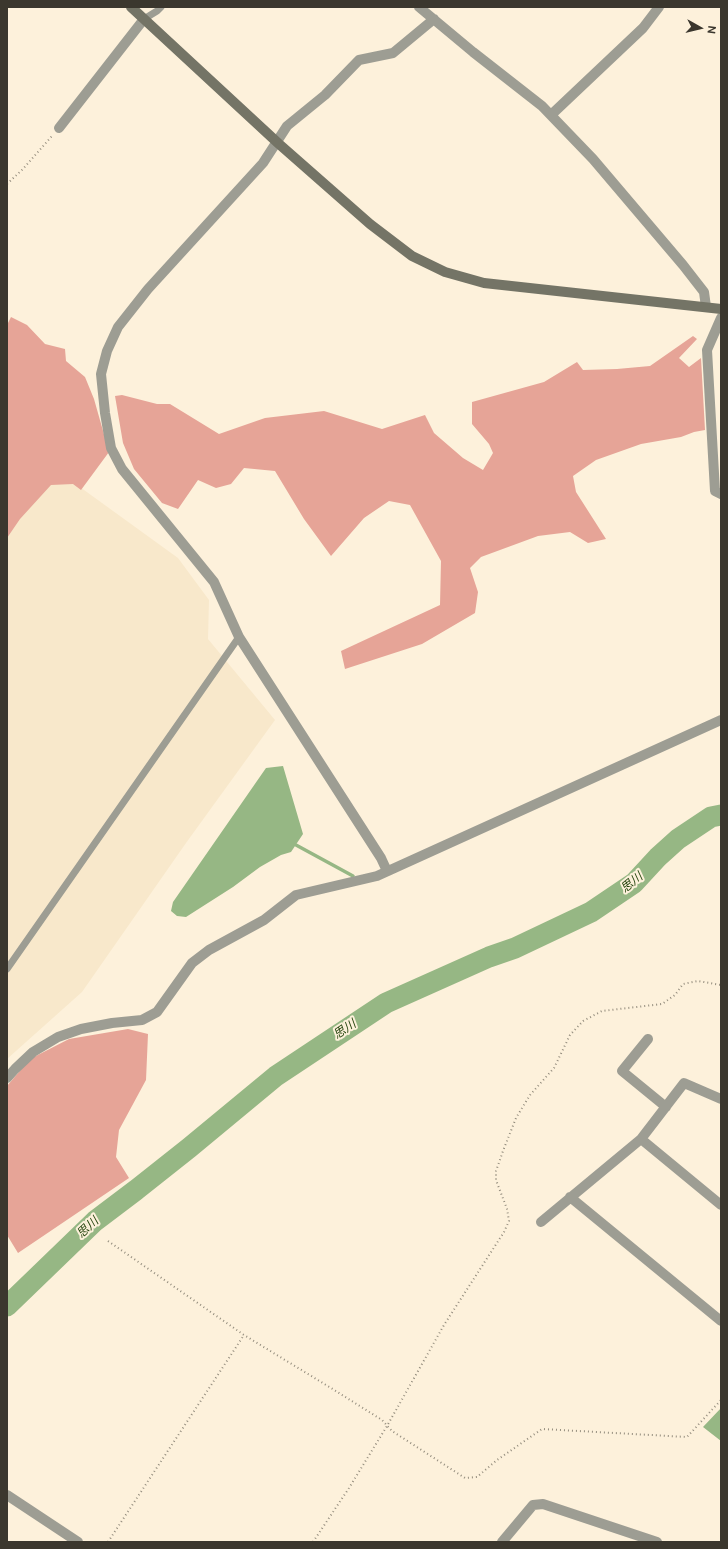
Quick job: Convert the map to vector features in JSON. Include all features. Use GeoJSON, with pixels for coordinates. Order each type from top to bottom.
{"type":"FeatureCollection","features":[{"type":"Feature","properties":{"kind":"street"},"geometry":{"type":"LineString","coordinates":[[131,7],[277,142],[370,224],[412,256],[445,272],[484,283],[721,309]]}},
{"type":"Feature","properties":{"kind":"street"},"geometry":{"type":"LineString","coordinates":[[419,7],[542,106],[593,159],[704,292],[706,307]]}},
{"type":"Feature","properties":{"kind":"street"},"geometry":{"type":"LineString","coordinates":[[551,116],[644,28],[659,7]]}},
{"type":"Feature","properties":{"kind":"street"},"geometry":{"type":"LineString","coordinates":[[59,128],[144,19]]}},
{"type":"Feature","properties":{"kind":"street"},"geometry":{"type":"LineString","coordinates":[[387,871],[381,858],[239,637],[214,582],[122,469],[111,448],[105,413],[101,374],[107,351],[118,327],[148,289],[263,162],[287,126],[324,95],[359,60],[393,53],[434,20]]}},
{"type":"Feature","properties":{"kind":"street"},"geometry":{"type":"LineString","coordinates":[[721,318],[706,350],[715,490],[721,494]]}},
{"type":"Feature","properties":{"kind":"street"},"geometry":{"type":"LineString","coordinates":[[7,1078],[14,1069],[33,1052],[58,1037],[81,1029],[112,1023],[142,1020],[157,1012],[192,963],[209,950],[264,920],[296,895],[377,876],[721,720]]}},
{"type":"Feature","properties":{"kind":"street"},"geometry":{"type":"LineString","coordinates":[[648,1039],[622,1071],[666,1107]]}},
{"type":"Feature","properties":{"kind":"street"},"geometry":{"type":"LineString","coordinates":[[541,1222],[640,1139],[684,1084],[721,1098]]}},
{"type":"Feature","properties":{"kind":"street"},"geometry":{"type":"LineString","coordinates":[[640,1139],[721,1205]]}},
{"type":"Feature","properties":{"kind":"street"},"geometry":{"type":"LineString","coordinates":[[570,1198],[721,1321]]}},
{"type":"Feature","properties":{"kind":"street"},"geometry":{"type":"LineString","coordinates":[[7,1495],[78,1542]]}},
{"type":"Feature","properties":{"kind":"street"},"geometry":{"type":"LineString","coordinates":[[502,1542],[532,1505],[542,1504],[657,1542]]}},
{"type":"Feature","properties":{"kind":"lane"},"geometry":{"type":"LineString","coordinates":[[144,19],[161,7]]}},
{"type":"Feature","properties":{"kind":"lane"},"geometry":{"type":"LineString","coordinates":[[7,969],[239,637]]}},
{"type":"Feature","properties":{"kind":"path"},"geometry":{"type":"LineString","coordinates":[[7,184],[23,169],[59,128]]}},
{"type":"Feature","properties":{"kind":"path"},"geometry":{"type":"LineString","coordinates":[[313,1542],[349,1488],[387,1426],[444,1325],[504,1232],[509,1221],[508,1209],[496,1180],[496,1171],[502,1151],[516,1118],[530,1095],[554,1068],[570,1035],[583,1021],[602,1011],[662,1004],[675,995],[683,984],[698,981],[721,985]]}},
{"type":"Feature","properties":{"kind":"path"},"geometry":{"type":"LineString","coordinates":[[108,1241],[244,1336],[332,1388],[382,1420],[392,1432],[465,1478],[477,1477],[497,1460],[542,1428],[688,1437],[721,1400]]}},
{"type":"Feature","properties":{"kind":"path"},"geometry":{"type":"LineString","coordinates":[[108,1542],[244,1336]]}},
{"type":"Feature","properties":{"kind":"shaded area"},"geometry":{"type":"Polygon","coordinates":[[[11,317],[27,325],[45,344],[65,349],[66,361],[85,377],[94,399],[109,452],[81,490],[73,484],[51,485],[20,519],[7,538],[7,325],[11,317]]]}},
{"type":"Feature","properties":{"kind":"shaded area"},"geometry":{"type":"Polygon","coordinates":[[[693,336],[697,339],[679,358],[689,367],[701,358],[705,430],[681,437],[641,444],[596,460],[573,476],[576,492],[606,539],[588,543],[570,532],[538,536],[481,557],[470,568],[478,592],[475,613],[422,644],[345,669],[341,651],[440,605],[441,561],[410,505],[389,501],[364,518],[331,556],[304,519],[275,471],[244,468],[231,484],[216,488],[198,480],[178,509],[162,503],[134,469],[123,443],[115,396],[122,395],[157,404],[170,404],[219,434],[265,418],[324,411],[382,429],[425,415],[434,433],[463,458],[483,470],[493,453],[489,444],[472,424],[472,402],[544,382],[577,362],[583,370],[650,366],[693,336]]]}},
{"type":"Feature","properties":{"kind":"shaded area"},"geometry":{"type":"Polygon","coordinates":[[[73,482],[178,558],[209,600],[208,639],[275,720],[186,843],[82,992],[7,1059],[7,524],[46,483],[73,482]]]}},
{"type":"Feature","properties":{"kind":"shaded area"},"geometry":{"type":"Polygon","coordinates":[[[283,766],[303,834],[291,852],[281,855],[260,867],[233,887],[186,917],[177,916],[171,911],[173,902],[266,768],[283,766]]]}},
{"type":"Feature","properties":{"kind":"shaded area"},"geometry":{"type":"Polygon","coordinates":[[[128,1029],[148,1034],[146,1080],[119,1130],[116,1157],[129,1178],[18,1253],[7,1235],[7,1086],[30,1059],[69,1039],[128,1029]]]}},
{"type":"Feature","properties":{"kind":"shaded area"},"geometry":{"type":"Polygon","coordinates":[[[721,1408],[721,1441],[703,1427],[721,1408]]]}},
{"type":"Feature","properties":{"kind":"waterway","name":"思川"},"geometry":{"type":"LineString","coordinates":[[7,1306],[95,1221],[189,1148],[276,1076],[386,1003],[489,957],[515,948],[591,912],[634,883],[658,857],[678,839],[711,817],[721,815]]}},
{"type":"Feature","properties":{"kind":"waterway"},"geometry":{"type":"LineString","coordinates":[[296,845],[353,876]]}}]}
